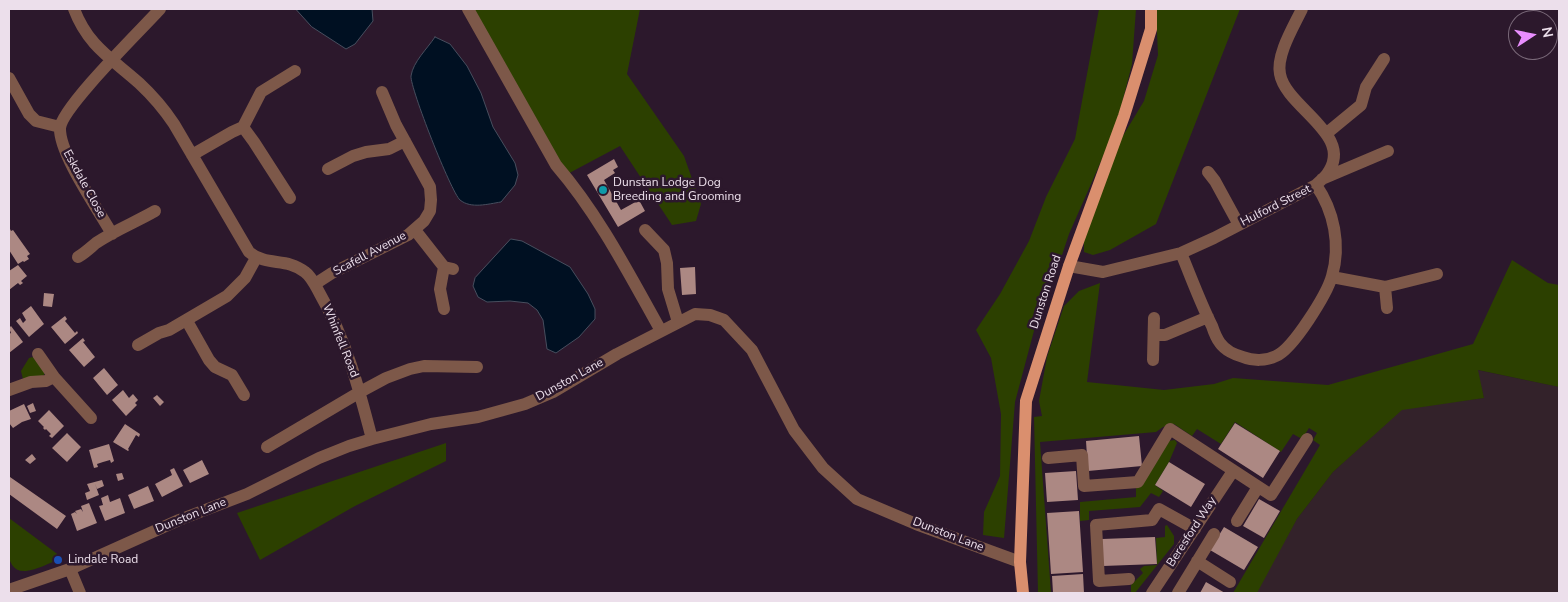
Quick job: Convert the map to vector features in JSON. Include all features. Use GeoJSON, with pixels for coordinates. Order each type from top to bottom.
{"type":"FeatureCollection","features":[{"type":"Feature","properties":{"kind":"main road","name":"Dunston Road"},"geometry":{"type":"LineString","coordinates":[[1023,593],[1020,562],[1026,401],[1069,266],[1124,116],[1151,29],[1151,9]]}},
{"type":"Feature","properties":{"kind":"street"},"geometry":{"type":"LineString","coordinates":[[74,9],[94,44],[160,104],[192,155],[244,246],[256,258],[245,278],[227,296],[170,330],[160,333],[138,345]]}},
{"type":"Feature","properties":{"kind":"street"},"geometry":{"type":"LineString","coordinates":[[9,78],[29,114],[36,121],[60,128],[66,114],[76,100],[160,9]]}},
{"type":"Feature","properties":{"kind":"street"},"geometry":{"type":"LineString","coordinates":[[468,9],[556,165],[573,186],[616,251],[661,331]]}},
{"type":"Feature","properties":{"kind":"street","name":"Hulford Street"},"geometry":{"type":"LineString","coordinates":[[1069,266],[1104,272],[1181,253],[1239,225],[1319,182],[1328,173],[1333,162],[1333,147],[1326,133],[1284,88],[1280,75],[1279,64],[1282,53],[1302,9]]}},
{"type":"Feature","properties":{"kind":"street"},"geometry":{"type":"LineString","coordinates":[[1326,133],[1361,104],[1366,87],[1384,59]]}},
{"type":"Feature","properties":{"kind":"street"},"geometry":{"type":"LineString","coordinates":[[192,155],[243,127],[261,92],[295,71]]}},
{"type":"Feature","properties":{"kind":"street","name":"Scafell Avenue"},"geometry":{"type":"LineString","coordinates":[[315,284],[416,230],[430,211],[430,187],[396,125],[382,92]]}},
{"type":"Feature","properties":{"kind":"street"},"geometry":{"type":"LineString","coordinates":[[243,127],[290,198]]}},
{"type":"Feature","properties":{"kind":"street","name":"Eskdale Close"},"geometry":{"type":"LineString","coordinates":[[60,128],[66,156],[112,234]]}},
{"type":"Feature","properties":{"kind":"street"},"geometry":{"type":"LineString","coordinates":[[328,169],[353,156],[389,149],[405,141]]}},
{"type":"Feature","properties":{"kind":"street"},"geometry":{"type":"LineString","coordinates":[[1181,253],[1220,344],[1234,354],[1248,359],[1262,360],[1276,356],[1285,350],[1306,323],[1327,289],[1332,277],[1336,240],[1333,221],[1319,182],[1388,151]]}},
{"type":"Feature","properties":{"kind":"street"},"geometry":{"type":"LineString","coordinates":[[1208,172],[1239,225]]}},
{"type":"Feature","properties":{"kind":"street"},"geometry":{"type":"LineString","coordinates":[[78,258],[90,250],[94,244],[155,211]]}},
{"type":"Feature","properties":{"kind":"street"},"geometry":{"type":"LineString","coordinates":[[416,230],[448,268],[440,289],[444,309]]}},
{"type":"Feature","properties":{"kind":"street"},"geometry":{"type":"LineString","coordinates":[[645,230],[664,250],[667,263],[668,289],[678,322]]}},
{"type":"Feature","properties":{"kind":"street","name":"Whinfell Road"},"geometry":{"type":"LineString","coordinates":[[256,258],[269,262],[287,262],[308,274],[315,284],[341,337],[360,392],[372,439]]}},
{"type":"Feature","properties":{"kind":"street"},"geometry":{"type":"LineString","coordinates":[[1332,277],[1385,287],[1437,274]]}},
{"type":"Feature","properties":{"kind":"street"},"geometry":{"type":"LineString","coordinates":[[1385,287],[1387,308]]}},
{"type":"Feature","properties":{"kind":"street","name":"Dunston Lane"},"geometry":{"type":"LineString","coordinates":[[9,588],[70,569],[179,520],[247,494],[319,458],[372,439],[432,424],[478,417],[525,404],[553,392],[617,354],[695,314],[710,315],[724,320],[752,350],[794,430],[823,468],[856,499],[916,524],[1020,562]]}},
{"type":"Feature","properties":{"kind":"street"},"geometry":{"type":"LineString","coordinates":[[1154,335],[1164,335],[1208,317]]}},
{"type":"Feature","properties":{"kind":"street"},"geometry":{"type":"LineString","coordinates":[[1152,360],[1154,318]]}},
{"type":"Feature","properties":{"kind":"street"},"geometry":{"type":"LineString","coordinates":[[186,321],[215,367],[232,375],[244,395]]}},
{"type":"Feature","properties":{"kind":"street"},"geometry":{"type":"LineString","coordinates":[[38,354],[54,377],[91,418]]}},
{"type":"Feature","properties":{"kind":"street"},"geometry":{"type":"LineString","coordinates":[[268,447],[386,378],[424,366],[477,367]]}},
{"type":"Feature","properties":{"kind":"street"},"geometry":{"type":"LineString","coordinates":[[9,390],[31,382],[46,381],[54,377]]}},
{"type":"Feature","properties":{"kind":"street"},"geometry":{"type":"LineString","coordinates":[[1048,458],[1082,455],[1084,486],[1138,482],[1170,429],[1270,495],[1307,439]]}},
{"type":"Feature","properties":{"kind":"street","name":"Beresford Way"},"geometry":{"type":"LineString","coordinates":[[1152,593],[1232,471]]}},
{"type":"Feature","properties":{"kind":"street"},"geometry":{"type":"LineString","coordinates":[[1237,521],[1258,487]]}},
{"type":"Feature","properties":{"kind":"street"},"geometry":{"type":"LineString","coordinates":[[1129,579],[1099,581],[1096,525],[1152,520],[1159,509],[1195,529]]}},
{"type":"Feature","properties":{"kind":"street"},"geometry":{"type":"LineString","coordinates":[[1178,593],[1214,534]]}},
{"type":"Feature","properties":{"kind":"street"},"geometry":{"type":"LineString","coordinates":[[1197,561],[1230,582]]}},
{"type":"Feature","properties":{"kind":"street"},"geometry":{"type":"LineString","coordinates":[[70,569],[80,593]]}},
{"type":"Feature","properties":{"kind":"shaded area"},"geometry":{"type":"Polygon","coordinates":[[[1477,370],[1559,387],[1559,593],[1253,593],[1297,519],[1333,472],[1402,409],[1484,398],[1477,370]]]}},
{"type":"Feature","properties":{"kind":"green space"},"geometry":{"type":"Polygon","coordinates":[[[469,9],[640,9],[627,74],[684,156],[701,204],[696,221],[672,225],[620,146],[560,178],[469,9]]]}},
{"type":"Feature","properties":{"kind":"green space"},"geometry":{"type":"Polygon","coordinates":[[[1099,9],[1136,9],[1132,64],[1116,127],[1069,234],[1056,273],[1047,282],[1015,402],[1004,538],[983,535],[984,512],[1000,476],[1001,414],[991,358],[976,330],[1000,294],[1029,241],[1046,197],[1075,139],[1099,9]]]}},
{"type":"Feature","properties":{"kind":"green space"},"geometry":{"type":"Polygon","coordinates":[[[1156,9],[1240,9],[1156,224],[1110,250],[1093,255],[1084,252],[1084,238],[1118,144],[1144,101],[1158,55],[1156,9]]]}},
{"type":"Feature","properties":{"kind":"green space"},"geometry":{"type":"Polygon","coordinates":[[[1512,260],[1548,283],[1559,285],[1559,387],[1478,370],[1484,398],[1402,410],[1333,472],[1297,519],[1257,593],[1233,593],[1320,445],[1313,440],[1317,433],[1309,428],[1302,439],[1293,434],[1281,452],[1235,422],[1221,444],[1197,429],[1192,436],[1174,424],[1163,427],[1156,432],[1040,442],[1051,593],[1038,593],[1034,417],[1042,416],[1039,401],[1047,357],[1064,306],[1079,291],[1100,283],[1087,382],[1164,390],[1214,384],[1233,378],[1328,385],[1473,344],[1512,260]]]}},
{"type":"Feature","properties":{"kind":"green space"},"geometry":{"type":"Polygon","coordinates":[[[33,357],[45,372],[44,375],[23,379],[21,371],[29,358],[33,357]]]}},
{"type":"Feature","properties":{"kind":"green space"},"geometry":{"type":"Polygon","coordinates":[[[1175,440],[1177,443],[1169,462],[1155,485],[1163,491],[1159,497],[1151,493],[1140,507],[1089,511],[1089,520],[1080,521],[1080,502],[1136,497],[1136,488],[1168,441],[1175,440]]]}},
{"type":"Feature","properties":{"kind":"green space"},"geometry":{"type":"Polygon","coordinates":[[[446,443],[446,461],[355,506],[260,560],[237,513],[446,443]]]}},
{"type":"Feature","properties":{"kind":"green space"},"geometry":{"type":"Polygon","coordinates":[[[9,518],[60,556],[60,559],[26,571],[18,570],[13,566],[8,551],[9,518]]]}},
{"type":"Feature","properties":{"kind":"green space"},"geometry":{"type":"Polygon","coordinates":[[[1167,525],[1174,536],[1174,544],[1135,593],[1131,593],[1131,585],[1143,573],[1140,569],[1144,566],[1157,565],[1156,538],[1165,537],[1165,526],[1167,525]]]}},
{"type":"Feature","properties":{"kind":"water"},"geometry":{"type":"Polygon","coordinates":[[[296,9],[372,9],[373,21],[355,44],[346,49],[312,27],[296,9]]]}},
{"type":"Feature","properties":{"kind":"water"},"geometry":{"type":"Polygon","coordinates":[[[435,37],[450,44],[467,66],[481,93],[493,127],[515,163],[518,175],[515,185],[501,202],[474,205],[460,200],[448,179],[432,140],[412,84],[411,76],[417,61],[435,37]]]}},
{"type":"Feature","properties":{"kind":"water"},"geometry":{"type":"Polygon","coordinates":[[[511,239],[522,241],[570,267],[588,294],[595,309],[595,319],[579,337],[556,353],[547,349],[543,320],[537,310],[528,303],[510,301],[487,302],[478,297],[473,286],[475,278],[511,239]]]}},
{"type":"Feature","properties":{"kind":"building","name":"Dunstan Lodge Dog Breeding and Grooming"},"geometry":{"type":"Polygon","coordinates":[[[614,159],[618,167],[613,170],[615,173],[604,180],[621,210],[639,200],[645,211],[618,227],[587,175],[614,159]]]}},
{"type":"Feature","properties":{"kind":"building"},"geometry":{"type":"Polygon","coordinates":[[[9,227],[30,254],[27,256],[29,259],[18,264],[9,250],[9,227]]]}},
{"type":"Feature","properties":{"kind":"building"},"geometry":{"type":"Polygon","coordinates":[[[18,265],[27,276],[21,281],[23,283],[20,285],[18,283],[9,290],[9,271],[18,265]]]}},
{"type":"Feature","properties":{"kind":"building"},"geometry":{"type":"Polygon","coordinates":[[[695,267],[696,294],[682,295],[680,268],[695,267]]]}},
{"type":"Feature","properties":{"kind":"building"},"geometry":{"type":"Polygon","coordinates":[[[44,293],[54,294],[52,307],[43,306],[44,293]]]}},
{"type":"Feature","properties":{"kind":"building"},"geometry":{"type":"Polygon","coordinates":[[[31,306],[44,324],[29,337],[16,321],[20,318],[23,323],[26,320],[22,313],[31,306]]]}},
{"type":"Feature","properties":{"kind":"building"},"geometry":{"type":"Polygon","coordinates":[[[65,316],[67,319],[65,321],[75,333],[77,331],[78,333],[65,344],[51,327],[65,316]]]}},
{"type":"Feature","properties":{"kind":"building"},"geometry":{"type":"Polygon","coordinates":[[[11,326],[23,342],[9,353],[9,334],[11,333],[9,328],[11,326]]]}},
{"type":"Feature","properties":{"kind":"building"},"geometry":{"type":"Polygon","coordinates":[[[83,338],[85,341],[83,342],[95,357],[84,367],[69,350],[83,338]]]}},
{"type":"Feature","properties":{"kind":"building"},"geometry":{"type":"Polygon","coordinates":[[[104,368],[118,385],[107,395],[93,378],[104,368]]]}},
{"type":"Feature","properties":{"kind":"building"},"geometry":{"type":"Polygon","coordinates":[[[123,390],[129,398],[133,394],[138,400],[135,403],[137,405],[126,416],[112,400],[123,390]]]}},
{"type":"Feature","properties":{"kind":"building"},"geometry":{"type":"Polygon","coordinates":[[[157,395],[164,402],[160,406],[153,398],[157,395]]]}},
{"type":"Feature","properties":{"kind":"building"},"geometry":{"type":"Polygon","coordinates":[[[33,403],[36,411],[30,413],[27,406],[33,403]]]}},
{"type":"Feature","properties":{"kind":"building"},"geometry":{"type":"Polygon","coordinates":[[[24,404],[31,419],[13,428],[9,423],[9,411],[24,404]]]}},
{"type":"Feature","properties":{"kind":"building"},"geometry":{"type":"Polygon","coordinates":[[[49,410],[64,426],[52,438],[49,436],[51,434],[38,421],[49,410]]]}},
{"type":"Feature","properties":{"kind":"building"},"geometry":{"type":"Polygon","coordinates":[[[1235,423],[1280,451],[1263,478],[1218,449],[1235,423]]]}},
{"type":"Feature","properties":{"kind":"building"},"geometry":{"type":"Polygon","coordinates":[[[125,424],[140,434],[139,437],[136,435],[128,451],[113,442],[125,424]]]}},
{"type":"Feature","properties":{"kind":"building"},"geometry":{"type":"Polygon","coordinates":[[[67,433],[81,447],[67,462],[52,448],[67,433]]]}},
{"type":"Feature","properties":{"kind":"building"},"geometry":{"type":"Polygon","coordinates":[[[1139,436],[1142,466],[1088,471],[1086,441],[1139,436]]]}},
{"type":"Feature","properties":{"kind":"building"},"geometry":{"type":"Polygon","coordinates":[[[109,444],[114,461],[111,463],[110,460],[97,464],[98,467],[94,468],[89,450],[109,444]]]}},
{"type":"Feature","properties":{"kind":"building"},"geometry":{"type":"Polygon","coordinates":[[[32,454],[36,459],[30,464],[25,460],[32,454]]]}},
{"type":"Feature","properties":{"kind":"building"},"geometry":{"type":"Polygon","coordinates":[[[202,460],[209,474],[190,483],[183,470],[202,460]]]}},
{"type":"Feature","properties":{"kind":"building"},"geometry":{"type":"Polygon","coordinates":[[[1169,462],[1205,484],[1191,507],[1155,485],[1169,462]]]}},
{"type":"Feature","properties":{"kind":"building"},"geometry":{"type":"Polygon","coordinates":[[[174,468],[183,486],[162,497],[155,484],[172,475],[170,470],[174,468]]]}},
{"type":"Feature","properties":{"kind":"building"},"geometry":{"type":"Polygon","coordinates":[[[1076,471],[1078,500],[1047,502],[1045,473],[1076,471]]]}},
{"type":"Feature","properties":{"kind":"building"},"geometry":{"type":"Polygon","coordinates":[[[122,473],[124,479],[118,481],[116,474],[122,473]]]}},
{"type":"Feature","properties":{"kind":"building"},"geometry":{"type":"Polygon","coordinates":[[[10,477],[66,516],[57,529],[9,494],[10,477]]]}},
{"type":"Feature","properties":{"kind":"building"},"geometry":{"type":"Polygon","coordinates":[[[102,480],[104,486],[97,489],[95,484],[99,495],[87,500],[85,493],[90,491],[87,484],[102,480]]]}},
{"type":"Feature","properties":{"kind":"building"},"geometry":{"type":"Polygon","coordinates":[[[148,486],[154,501],[134,509],[128,495],[148,486]]]}},
{"type":"Feature","properties":{"kind":"building"},"geometry":{"type":"Polygon","coordinates":[[[108,495],[110,502],[120,498],[125,513],[105,521],[99,506],[103,505],[101,498],[108,495]]]}},
{"type":"Feature","properties":{"kind":"building"},"geometry":{"type":"Polygon","coordinates":[[[1259,499],[1280,511],[1264,538],[1243,526],[1259,499]]]}},
{"type":"Feature","properties":{"kind":"building"},"geometry":{"type":"Polygon","coordinates":[[[89,503],[97,523],[77,531],[71,514],[75,512],[77,514],[75,511],[81,509],[83,512],[81,506],[89,503]]]}},
{"type":"Feature","properties":{"kind":"building"},"geometry":{"type":"Polygon","coordinates":[[[1079,511],[1083,572],[1051,574],[1047,513],[1079,511]]]}},
{"type":"Feature","properties":{"kind":"building"},"geometry":{"type":"Polygon","coordinates":[[[1224,527],[1258,547],[1244,570],[1210,550],[1224,527]]]}},
{"type":"Feature","properties":{"kind":"building"},"geometry":{"type":"Polygon","coordinates":[[[1155,537],[1157,564],[1103,566],[1102,539],[1155,537]]]}},
{"type":"Feature","properties":{"kind":"building"},"geometry":{"type":"Polygon","coordinates":[[[1083,574],[1084,593],[1053,593],[1052,576],[1083,574]]]}},
{"type":"Feature","properties":{"kind":"building"},"geometry":{"type":"Polygon","coordinates":[[[1206,582],[1225,593],[1200,593],[1206,582]]]}},
{"type":"Feature","properties":{"kind":"place","name":"Dunstan Lodge Dog Breeding and Grooming"},"geometry":{"type":"Point","coordinates":[603,190]}},
{"type":"Feature","properties":{"kind":"place","name":"Lindale Road"},"geometry":{"type":"Point","coordinates":[58,560]}}]}
